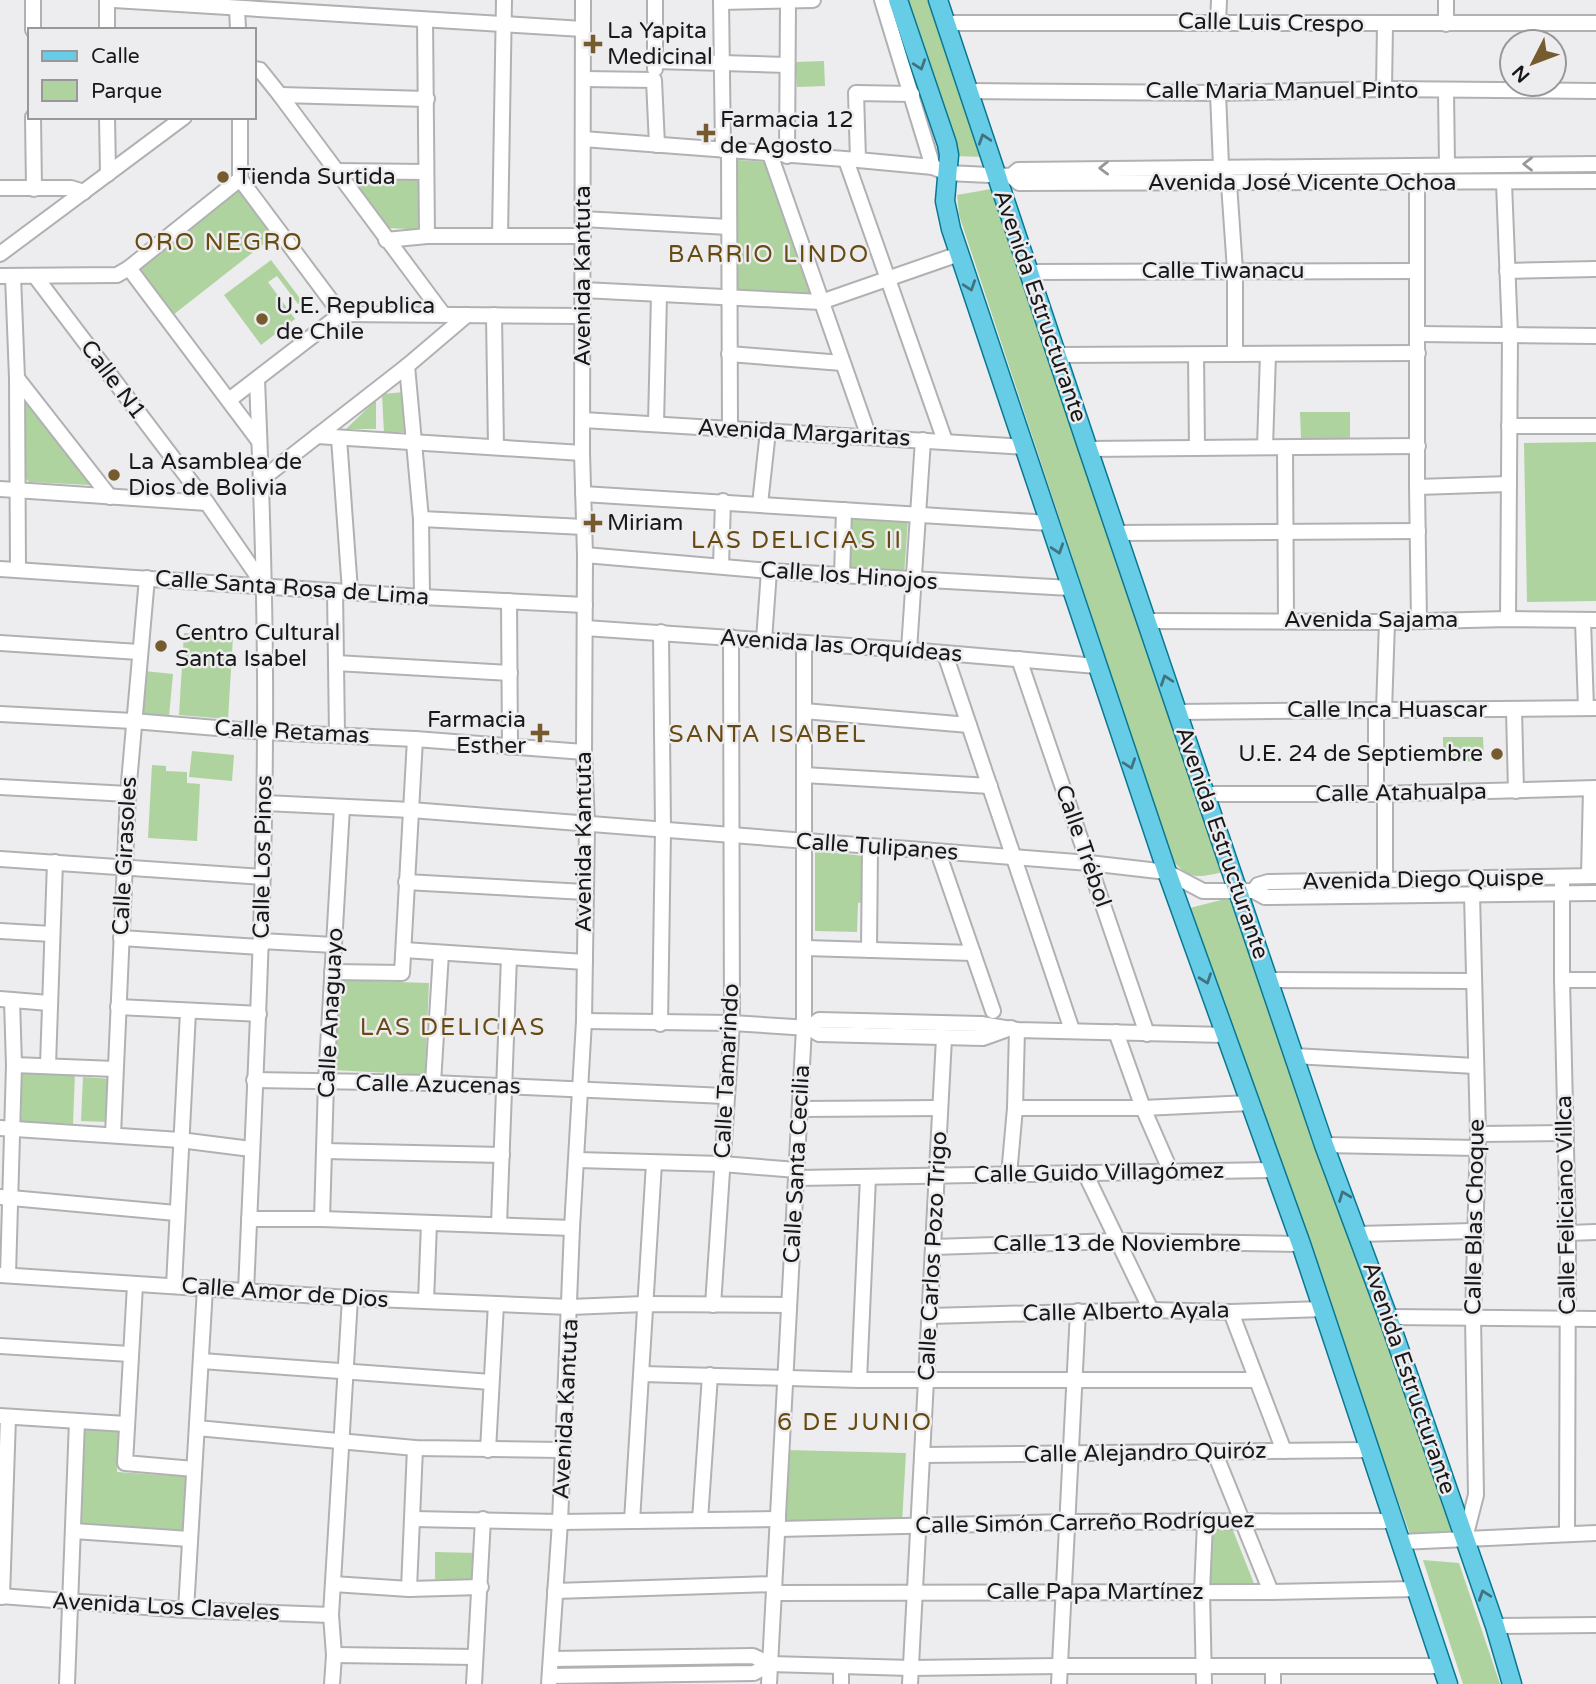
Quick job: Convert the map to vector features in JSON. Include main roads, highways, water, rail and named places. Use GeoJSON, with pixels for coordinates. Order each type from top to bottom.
{"type":"FeatureCollection","features":[{"type":"Feature","properties":{"kind":"main road"},"geometry":{"type":"LineString","coordinates":[[898,0],[947,144],[940,170],[951,229],[959,254],[1167,873],[1301,1244],[1448,1684]]}},
{"type":"Feature","properties":{"kind":"main road","name":"Avenida Estructurante"},"geometry":{"type":"LineString","coordinates":[[938,0],[968,91],[1003,176],[1029,272],[1087,449],[1205,794],[1246,891],[1268,979],[1324,1145],[1388,1317],[1465,1538],[1511,1684]]}},
{"type":"Feature","properties":{"kind":"place","name":"La Yapita Medicinal"},"geometry":{"type":"Point","coordinates":[593,44]}},
{"type":"Feature","properties":{"kind":"place","name":"Farmacia 12 de Agosto"},"geometry":{"type":"Point","coordinates":[706,133]}},
{"type":"Feature","properties":{"kind":"place","name":"Tienda Surtida"},"geometry":{"type":"Point","coordinates":[223,177]}},
{"type":"Feature","properties":{"kind":"place","name":"U.E. Republica de Chile"},"geometry":{"type":"Point","coordinates":[262,319]}},
{"type":"Feature","properties":{"kind":"place","name":"La Asamblea de Dios de Bolivia"},"geometry":{"type":"Point","coordinates":[114,475]}},
{"type":"Feature","properties":{"kind":"place","name":"Miriam"},"geometry":{"type":"Point","coordinates":[593,523]}},
{"type":"Feature","properties":{"kind":"place","name":"Centro Cultural Santa Isabel"},"geometry":{"type":"Point","coordinates":[161,646]}},
{"type":"Feature","properties":{"kind":"place","name":"Farmacia Esther"},"geometry":{"type":"Point","coordinates":[540,733]}},
{"type":"Feature","properties":{"kind":"place","name":"U.E. 24 de Septiembre"},"geometry":{"type":"Point","coordinates":[1497,754]}},
{"type":"Feature","properties":{"kind":"district","name":"ORO NEGRO"},"geometry":{"type":"Point","coordinates":[219,242]}},
{"type":"Feature","properties":{"kind":"district","name":"BARRIO LINDO"},"geometry":{"type":"Point","coordinates":[769,254]}},
{"type":"Feature","properties":{"kind":"district","name":"LAS DELICIAS II"},"geometry":{"type":"Point","coordinates":[797,540]}},
{"type":"Feature","properties":{"kind":"district","name":"SANTA ISABEL"},"geometry":{"type":"Point","coordinates":[768,734]}},
{"type":"Feature","properties":{"kind":"district","name":"LAS DELICIAS"},"geometry":{"type":"Point","coordinates":[453,1027]}},
{"type":"Feature","properties":{"kind":"district","name":"6 DE JUNIO"},"geometry":{"type":"Point","coordinates":[855,1422]}}]}
